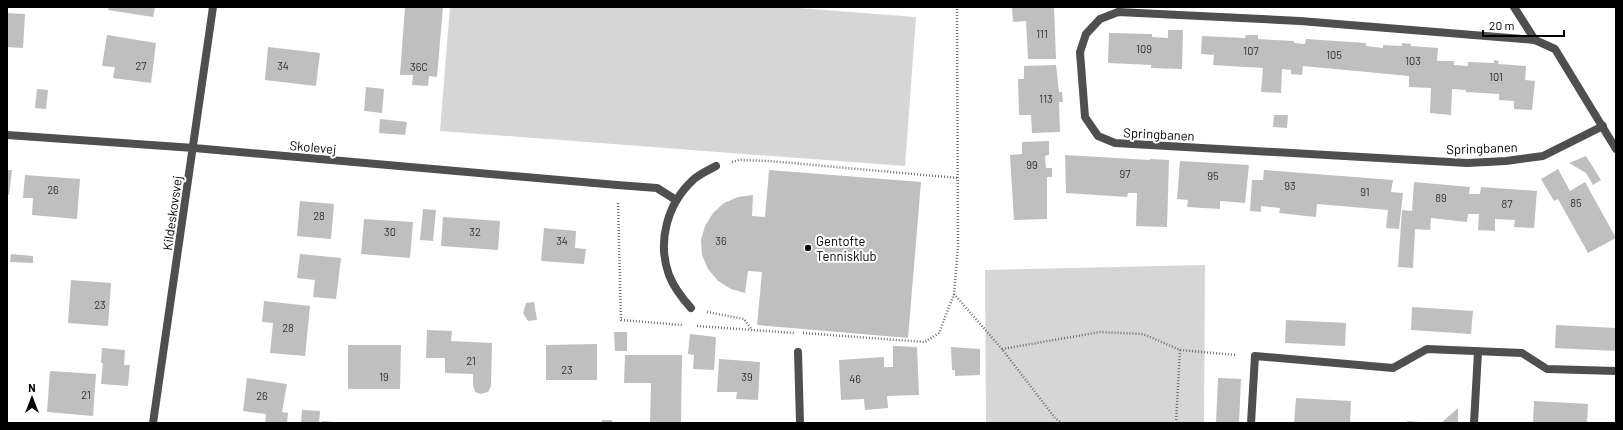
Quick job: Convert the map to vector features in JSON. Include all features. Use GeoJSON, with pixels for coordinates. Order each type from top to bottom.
{"type":"FeatureCollection","features":[{"type":"Feature","properties":{"kind":"street","name":"Kildeskovsvej"},"geometry":{"type":"LineString","coordinates":[[153,423],[194,148],[213,7]]}},
{"type":"Feature","properties":{"kind":"street"},"geometry":{"type":"LineString","coordinates":[[1514,7],[1535,40]]}},
{"type":"Feature","properties":{"kind":"street","name":"Springbanen"},"geometry":{"type":"LineString","coordinates":[[1603,126],[1543,156],[1506,161],[1467,163],[1115,143],[1098,136],[1085,117],[1080,52],[1086,34],[1100,19],[1118,12],[1300,21],[1535,40],[1555,49],[1603,126],[1616,149]]}},
{"type":"Feature","properties":{"kind":"street","name":"Skolevej"},"geometry":{"type":"LineString","coordinates":[[7,135],[194,148],[657,188],[676,200]]}},
{"type":"Feature","properties":{"kind":"street"},"geometry":{"type":"LineString","coordinates":[[691,308],[678,294],[669,276],[664,257],[664,238],[668,218],[676,200],[693,180],[716,166]]}},
{"type":"Feature","properties":{"kind":"street"},"geometry":{"type":"LineString","coordinates":[[1251,423],[1255,356],[1393,368],[1427,349],[1522,353],[1547,369],[1616,371]]}},
{"type":"Feature","properties":{"kind":"street"},"geometry":{"type":"LineString","coordinates":[[798,352],[800,423]]}},
{"type":"Feature","properties":{"kind":"street"},"geometry":{"type":"LineString","coordinates":[[1474,423],[1478,352]]}},
{"type":"Feature","properties":{"kind":"path"},"geometry":{"type":"LineString","coordinates":[[798,352],[797,333],[925,342],[939,333],[954,294],[958,246],[957,7]]}},
{"type":"Feature","properties":{"kind":"path"},"geometry":{"type":"LineString","coordinates":[[716,166],[739,160],[769,161],[958,178]]}},
{"type":"Feature","properties":{"kind":"path"},"geometry":{"type":"LineString","coordinates":[[954,294],[1002,349],[1056,418],[1062,423]]}},
{"type":"Feature","properties":{"kind":"path"},"geometry":{"type":"LineString","coordinates":[[691,308],[744,319],[752,330]]}},
{"type":"Feature","properties":{"kind":"path"},"geometry":{"type":"LineString","coordinates":[[1002,349],[1100,332],[1143,334],[1180,350],[1255,356]]}},
{"type":"Feature","properties":{"kind":"path"},"geometry":{"type":"LineString","coordinates":[[1176,423],[1180,350]]}},
{"type":"Feature","properties":{"kind":"path"},"geometry":{"type":"LineString","coordinates":[[1056,418],[1056,423]]}},
{"type":"Feature","properties":{"kind":"shaded area"},"geometry":{"type":"Polygon","coordinates":[[[450,7],[785,7],[916,17],[905,166],[440,131],[450,7]]]}},
{"type":"Feature","properties":{"kind":"shaded area"},"geometry":{"type":"Polygon","coordinates":[[[1205,265],[1204,423],[986,423],[985,270],[1205,265]]]}},
{"type":"Feature","properties":{"kind":"building"},"geometry":{"type":"Polygon","coordinates":[[[109,7],[155,7],[153,17],[108,10],[109,7]]]}},
{"type":"Feature","properties":{"kind":"building"},"geometry":{"type":"Polygon","coordinates":[[[405,7],[443,7],[437,77],[429,76],[428,86],[412,85],[413,75],[400,75],[405,7]]]}},
{"type":"Feature","properties":{"kind":"building"},"geometry":{"type":"Polygon","coordinates":[[[1012,7],[1054,7],[1056,59],[1028,59],[1026,21],[1013,22],[1012,7]]]}},
{"type":"Feature","properties":{"kind":"building"},"geometry":{"type":"Polygon","coordinates":[[[7,13],[25,14],[23,48],[7,47],[7,13]]]}},
{"type":"Feature","properties":{"kind":"building"},"geometry":{"type":"Polygon","coordinates":[[[1168,30],[1183,30],[1182,69],[1151,68],[1151,65],[1108,63],[1109,33],[1152,34],[1152,37],[1168,38],[1168,30]]]}},
{"type":"Feature","properties":{"kind":"building"},"geometry":{"type":"Polygon","coordinates":[[[107,35],[156,43],[151,83],[113,78],[115,67],[102,66],[107,35]]]}},
{"type":"Feature","properties":{"kind":"building"},"geometry":{"type":"Polygon","coordinates":[[[1246,35],[1258,35],[1258,39],[1294,41],[1294,43],[1305,44],[1306,39],[1366,43],[1366,46],[1383,48],[1383,45],[1402,46],[1402,43],[1411,44],[1411,46],[1438,48],[1437,61],[1454,61],[1454,65],[1468,66],[1468,62],[1494,63],[1494,60],[1499,61],[1498,64],[1526,66],[1525,80],[1535,81],[1532,110],[1514,109],[1514,101],[1499,100],[1499,94],[1466,92],[1466,90],[1452,89],[1451,115],[1430,113],[1431,88],[1409,87],[1409,76],[1303,66],[1302,75],[1291,74],[1291,70],[1282,69],[1281,93],[1261,92],[1263,68],[1213,65],[1214,55],[1201,54],[1202,36],[1245,38],[1246,35]]]}},
{"type":"Feature","properties":{"kind":"building"},"geometry":{"type":"Polygon","coordinates":[[[268,47],[320,53],[316,86],[265,80],[268,47]]]}},
{"type":"Feature","properties":{"kind":"building"},"geometry":{"type":"Polygon","coordinates":[[[1056,65],[1059,92],[1062,92],[1063,102],[1059,102],[1060,132],[1032,133],[1031,115],[1019,115],[1018,79],[1024,79],[1024,66],[1056,65]]]}},
{"type":"Feature","properties":{"kind":"building"},"geometry":{"type":"Polygon","coordinates":[[[366,87],[384,89],[382,113],[364,111],[366,87]]]}},
{"type":"Feature","properties":{"kind":"building"},"geometry":{"type":"Polygon","coordinates":[[[37,89],[48,90],[46,109],[35,108],[37,89]]]}},
{"type":"Feature","properties":{"kind":"building"},"geometry":{"type":"Polygon","coordinates":[[[1274,115],[1288,115],[1287,128],[1273,127],[1274,115]]]}},
{"type":"Feature","properties":{"kind":"building"},"geometry":{"type":"Polygon","coordinates":[[[380,119],[407,122],[405,135],[379,133],[380,119]]]}},
{"type":"Feature","properties":{"kind":"building"},"geometry":{"type":"Polygon","coordinates":[[[1049,141],[1049,155],[1045,156],[1046,168],[1052,168],[1052,177],[1047,177],[1047,219],[1014,220],[1010,155],[1022,154],[1022,142],[1049,141]]]}},
{"type":"Feature","properties":{"kind":"building"},"geometry":{"type":"Polygon","coordinates":[[[1065,155],[1169,160],[1167,227],[1136,226],[1137,193],[1128,193],[1127,197],[1066,193],[1065,155]]]}},
{"type":"Feature","properties":{"kind":"building"},"geometry":{"type":"Polygon","coordinates":[[[1586,156],[1601,180],[1593,185],[1586,173],[1569,163],[1586,156]]]}},
{"type":"Feature","properties":{"kind":"building"},"geometry":{"type":"Polygon","coordinates":[[[1180,161],[1249,165],[1245,203],[1220,201],[1220,209],[1187,207],[1188,200],[1177,199],[1180,161]]]}},
{"type":"Feature","properties":{"kind":"building"},"geometry":{"type":"Polygon","coordinates":[[[1558,169],[1570,191],[1585,182],[1616,238],[1588,253],[1558,199],[1554,201],[1541,179],[1558,169]]]}},
{"type":"Feature","properties":{"kind":"building"},"geometry":{"type":"Polygon","coordinates":[[[7,170],[12,170],[9,195],[7,195],[7,170]]]}},
{"type":"Feature","properties":{"kind":"building","name":"Gentofte Tennisklub"},"geometry":{"type":"Polygon","coordinates":[[[769,170],[921,182],[908,338],[757,325],[762,272],[748,271],[745,293],[731,289],[718,281],[708,269],[702,255],[701,240],[705,226],[713,213],[724,203],[738,197],[753,195],[752,216],[765,217],[769,170]]]}},
{"type":"Feature","properties":{"kind":"building"},"geometry":{"type":"Polygon","coordinates":[[[1264,170],[1393,180],[1391,192],[1403,193],[1399,229],[1386,228],[1388,210],[1317,204],[1316,217],[1279,213],[1280,208],[1261,206],[1261,212],[1250,211],[1252,180],[1263,180],[1264,170]]]}},
{"type":"Feature","properties":{"kind":"building"},"geometry":{"type":"Polygon","coordinates":[[[25,175],[80,179],[77,219],[32,215],[33,198],[23,198],[25,175]]]}},
{"type":"Feature","properties":{"kind":"building"},"geometry":{"type":"Polygon","coordinates":[[[1414,182],[1470,187],[1469,194],[1480,194],[1481,187],[1537,191],[1534,228],[1514,227],[1515,220],[1495,219],[1495,231],[1478,230],[1479,214],[1468,214],[1467,222],[1431,218],[1430,230],[1415,229],[1413,268],[1398,267],[1402,210],[1412,211],[1414,182]]]}},
{"type":"Feature","properties":{"kind":"building"},"geometry":{"type":"Polygon","coordinates":[[[300,201],[334,204],[331,239],[297,236],[300,201]]]}},
{"type":"Feature","properties":{"kind":"building"},"geometry":{"type":"Polygon","coordinates":[[[423,209],[436,210],[433,241],[420,240],[423,209]]]}},
{"type":"Feature","properties":{"kind":"building"},"geometry":{"type":"Polygon","coordinates":[[[443,217],[500,221],[498,250],[441,246],[443,217]]]}},
{"type":"Feature","properties":{"kind":"building"},"geometry":{"type":"Polygon","coordinates":[[[364,219],[413,222],[410,258],[361,254],[364,219]]]}},
{"type":"Feature","properties":{"kind":"building"},"geometry":{"type":"Polygon","coordinates":[[[544,228],[576,231],[575,248],[586,249],[584,264],[541,261],[544,228]]]}},
{"type":"Feature","properties":{"kind":"building"},"geometry":{"type":"Polygon","coordinates":[[[11,254],[33,256],[33,263],[10,262],[11,254]]]}},
{"type":"Feature","properties":{"kind":"building"},"geometry":{"type":"Polygon","coordinates":[[[300,254],[341,258],[336,299],[313,297],[315,280],[297,278],[300,254]]]}},
{"type":"Feature","properties":{"kind":"building"},"geometry":{"type":"Polygon","coordinates":[[[71,280],[111,283],[108,326],[68,323],[71,280]]]}},
{"type":"Feature","properties":{"kind":"building"},"geometry":{"type":"Polygon","coordinates":[[[264,301],[310,306],[305,356],[270,353],[273,323],[262,322],[264,301]]]}},
{"type":"Feature","properties":{"kind":"building"},"geometry":{"type":"Polygon","coordinates":[[[534,302],[537,320],[528,321],[523,313],[526,303],[534,302]]]}},
{"type":"Feature","properties":{"kind":"building"},"geometry":{"type":"Polygon","coordinates":[[[1412,307],[1473,311],[1471,334],[1411,330],[1412,307]]]}},
{"type":"Feature","properties":{"kind":"building"},"geometry":{"type":"Polygon","coordinates":[[[1286,320],[1346,323],[1345,346],[1285,343],[1286,320]]]}},
{"type":"Feature","properties":{"kind":"building"},"geometry":{"type":"Polygon","coordinates":[[[1556,325],[1616,328],[1616,351],[1555,348],[1556,325]]]}},
{"type":"Feature","properties":{"kind":"building"},"geometry":{"type":"Polygon","coordinates":[[[427,330],[452,331],[451,341],[492,343],[491,386],[488,392],[481,394],[475,392],[473,385],[473,374],[445,373],[445,358],[426,358],[427,330]]]}},
{"type":"Feature","properties":{"kind":"building"},"geometry":{"type":"Polygon","coordinates":[[[614,332],[627,332],[627,351],[615,351],[614,332]]]}},
{"type":"Feature","properties":{"kind":"building"},"geometry":{"type":"Polygon","coordinates":[[[690,334],[716,337],[714,370],[693,369],[694,355],[688,354],[690,334]]]}},
{"type":"Feature","properties":{"kind":"building"},"geometry":{"type":"Polygon","coordinates":[[[597,344],[597,380],[546,380],[546,345],[597,344]]]}},
{"type":"Feature","properties":{"kind":"building"},"geometry":{"type":"Polygon","coordinates":[[[348,345],[401,345],[400,389],[348,389],[348,345]]]}},
{"type":"Feature","properties":{"kind":"building"},"geometry":{"type":"Polygon","coordinates":[[[893,346],[917,347],[919,395],[887,396],[888,408],[865,410],[864,399],[841,400],[839,360],[884,357],[884,367],[893,367],[893,346]]]}},
{"type":"Feature","properties":{"kind":"building"},"geometry":{"type":"Polygon","coordinates":[[[951,347],[980,349],[980,375],[955,376],[955,370],[952,370],[951,347]]]}},
{"type":"Feature","properties":{"kind":"building"},"geometry":{"type":"Polygon","coordinates":[[[102,348],[125,350],[124,365],[130,365],[128,386],[101,384],[103,363],[101,363],[102,348]]]}},
{"type":"Feature","properties":{"kind":"building"},"geometry":{"type":"Polygon","coordinates":[[[625,355],[682,355],[681,423],[650,423],[651,383],[624,383],[625,355]]]}},
{"type":"Feature","properties":{"kind":"building"},"geometry":{"type":"Polygon","coordinates":[[[719,359],[760,362],[758,400],[736,399],[737,392],[717,392],[719,359]]]}},
{"type":"Feature","properties":{"kind":"building"},"geometry":{"type":"Polygon","coordinates":[[[50,371],[96,374],[93,416],[47,412],[50,371]]]}},
{"type":"Feature","properties":{"kind":"building"},"geometry":{"type":"Polygon","coordinates":[[[247,378],[287,384],[282,412],[288,413],[287,423],[265,423],[266,414],[243,411],[247,378]]]}},
{"type":"Feature","properties":{"kind":"building"},"geometry":{"type":"Polygon","coordinates":[[[1218,378],[1241,379],[1239,423],[1216,423],[1218,378]]]}},
{"type":"Feature","properties":{"kind":"building"},"geometry":{"type":"Polygon","coordinates":[[[1296,398],[1351,401],[1350,423],[1294,423],[1296,398]]]}},
{"type":"Feature","properties":{"kind":"building"},"geometry":{"type":"Polygon","coordinates":[[[1534,401],[1588,404],[1587,423],[1533,423],[1534,401]]]}},
{"type":"Feature","properties":{"kind":"building"},"geometry":{"type":"Polygon","coordinates":[[[1458,408],[1458,423],[1441,423],[1458,408]]]}},
{"type":"Feature","properties":{"kind":"building"},"geometry":{"type":"Polygon","coordinates":[[[302,410],[320,411],[319,423],[301,423],[302,410]]]}},
{"type":"Feature","properties":{"kind":"building"},"geometry":{"type":"Polygon","coordinates":[[[602,420],[612,420],[612,423],[602,423],[602,420]]]}},
{"type":"Feature","properties":{"kind":"building"},"geometry":{"type":"Polygon","coordinates":[[[322,421],[333,422],[333,423],[322,423],[322,421]]]}},
{"type":"Feature","properties":{"kind":"building"},"geometry":{"type":"Polygon","coordinates":[[[1407,421],[1421,422],[1421,423],[1407,423],[1407,421]]]}},
{"type":"Feature","properties":{"kind":"place","name":"Gentofte Tennisklub"},"geometry":{"type":"Point","coordinates":[808,248]}}]}
